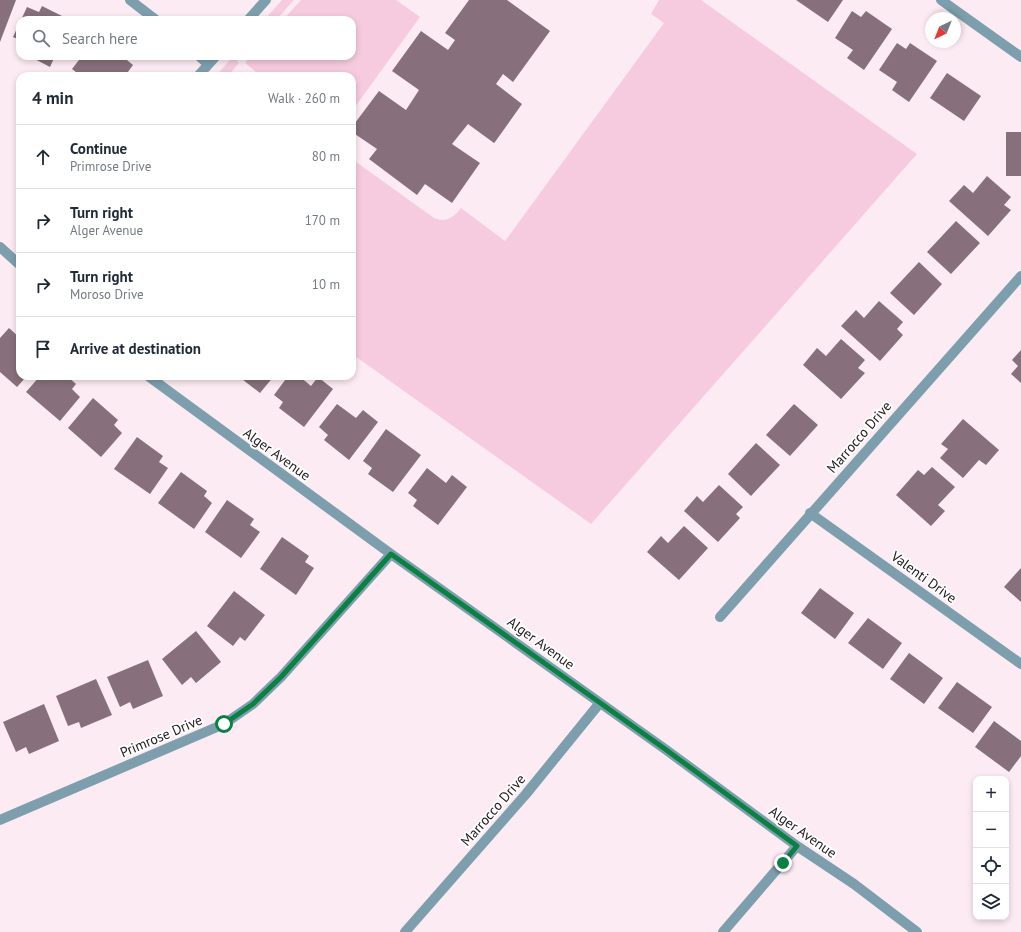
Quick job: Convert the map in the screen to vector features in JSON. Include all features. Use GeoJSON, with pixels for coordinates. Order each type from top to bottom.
{"type":"FeatureCollection","features":[{"type":"Feature","properties":{"kind":"street"},"geometry":{"type":"LineString","coordinates":[[130,0],[151,16]]}},
{"type":"Feature","properties":{"kind":"street"},"geometry":{"type":"LineString","coordinates":[[252,16],[266,0]]}},
{"type":"Feature","properties":{"kind":"street"},"geometry":{"type":"LineString","coordinates":[[941,0],[1021,58]]}},
{"type":"Feature","properties":{"kind":"street"},"geometry":{"type":"LineString","coordinates":[[204,60],[208,64]]}},
{"type":"Feature","properties":{"kind":"street"},"geometry":{"type":"LineString","coordinates":[[201,72],[212,60]]}},
{"type":"Feature","properties":{"kind":"street"},"geometry":{"type":"LineString","coordinates":[[0,247],[16,261]]}},
{"type":"Feature","properties":{"kind":"street","name":"Marrocco Drive"},"geometry":{"type":"LineString","coordinates":[[720,617],[810,513],[1021,276]]}},
{"type":"Feature","properties":{"kind":"street","name":"Alger Avenue"},"geometry":{"type":"LineString","coordinates":[[153,380],[599,704],[665,749],[797,846],[854,884],[917,932]]}},
{"type":"Feature","properties":{"kind":"street","name":"Valenti Drive"},"geometry":{"type":"LineString","coordinates":[[810,513],[1021,664]]}},
{"type":"Feature","properties":{"kind":"street","name":"Primrose Drive"},"geometry":{"type":"LineString","coordinates":[[0,820],[224,724],[253,704],[281,677],[391,554]]}},
{"type":"Feature","properties":{"kind":"street","name":"Marrocco Drive"},"geometry":{"type":"LineString","coordinates":[[405,932],[526,794],[599,704]]}},
{"type":"Feature","properties":{"kind":"street"},"geometry":{"type":"LineString","coordinates":[[723,932],[797,846]]}},
{"type":"Feature","properties":{"kind":"shaded area"},"geometry":{"type":"Polygon","coordinates":[[[282,0],[294,0],[280,16],[268,16],[282,0]]]}},
{"type":"Feature","properties":{"kind":"shaded area"},"geometry":{"type":"Polygon","coordinates":[[[301,0],[396,0],[420,17],[356,105],[356,72],[256,72],[245,63],[248,60],[356,60],[356,16],[287,16],[301,0]]]}},
{"type":"Feature","properties":{"kind":"shaded area"},"geometry":{"type":"Polygon","coordinates":[[[659,0],[701,0],[917,154],[591,524],[356,357],[356,162],[434,218],[442,220],[449,219],[461,208],[505,241],[664,23],[651,14],[659,0]]]}},
{"type":"Feature","properties":{"kind":"shaded area"},"geometry":{"type":"Polygon","coordinates":[[[230,60],[236,60],[239,63],[231,72],[219,72],[230,60]]]}},
{"type":"Feature","properties":{"kind":"building"},"geometry":{"type":"Polygon","coordinates":[[[0,0],[16,0],[0,42],[0,0]]]}},
{"type":"Feature","properties":{"kind":"building"},"geometry":{"type":"Polygon","coordinates":[[[469,0],[507,0],[550,31],[513,82],[503,74],[496,84],[522,104],[495,142],[494,143],[468,124],[452,144],[480,163],[452,203],[425,184],[417,195],[369,159],[377,149],[356,135],[356,122],[379,91],[406,110],[419,90],[392,71],[421,31],[448,50],[455,40],[445,33],[469,0]]]}},
{"type":"Feature","properties":{"kind":"building"},"geometry":{"type":"Polygon","coordinates":[[[796,0],[843,0],[828,22],[796,0]]]}},
{"type":"Feature","properties":{"kind":"building"},"geometry":{"type":"Polygon","coordinates":[[[42,6],[62,16],[23,16],[27,7],[39,12],[42,6]]]}},
{"type":"Feature","properties":{"kind":"building"},"geometry":{"type":"Polygon","coordinates":[[[852,11],[861,17],[866,11],[892,29],[864,70],[847,58],[853,50],[835,38],[852,11]]]}},
{"type":"Feature","properties":{"kind":"building"},"geometry":{"type":"Polygon","coordinates":[[[16,31],[16,38],[13,37],[16,31]]]}},
{"type":"Feature","properties":{"kind":"building"},"geometry":{"type":"Polygon","coordinates":[[[897,43],[906,49],[910,43],[937,61],[909,102],[892,90],[897,82],[879,70],[897,43]]]}},
{"type":"Feature","properties":{"kind":"building"},"geometry":{"type":"Polygon","coordinates":[[[37,60],[53,60],[50,67],[37,60]]]}},
{"type":"Feature","properties":{"kind":"building"},"geometry":{"type":"Polygon","coordinates":[[[79,60],[127,60],[133,65],[128,72],[76,72],[72,69],[79,60]]]}},
{"type":"Feature","properties":{"kind":"building"},"geometry":{"type":"Polygon","coordinates":[[[947,73],[981,96],[964,121],[930,98],[947,73]]]}},
{"type":"Feature","properties":{"kind":"building"},"geometry":{"type":"Polygon","coordinates":[[[1006,132],[1021,132],[1021,176],[1006,176],[1006,132]]]}},
{"type":"Feature","properties":{"kind":"building"},"geometry":{"type":"Polygon","coordinates":[[[987,176],[1011,197],[1004,205],[1011,210],[988,236],[949,201],[964,185],[973,193],[987,176]]]}},
{"type":"Feature","properties":{"kind":"building"},"geometry":{"type":"Polygon","coordinates":[[[956,221],[980,243],[951,274],[927,252],[956,221]]]}},
{"type":"Feature","properties":{"kind":"building"},"geometry":{"type":"Polygon","coordinates":[[[919,262],[942,284],[914,315],[890,293],[919,262]]]}},
{"type":"Feature","properties":{"kind":"building"},"geometry":{"type":"Polygon","coordinates":[[[879,301],[903,322],[897,329],[903,335],[880,361],[841,326],[856,310],[864,318],[879,301]]]}},
{"type":"Feature","properties":{"kind":"building"},"geometry":{"type":"Polygon","coordinates":[[[9,328],[16,334],[16,380],[23,380],[17,387],[0,372],[0,338],[9,328]]]}},
{"type":"Feature","properties":{"kind":"building"},"geometry":{"type":"Polygon","coordinates":[[[841,339],[865,360],[858,368],[865,373],[841,399],[803,365],[817,348],[826,356],[841,339]]]}},
{"type":"Feature","properties":{"kind":"building"},"geometry":{"type":"Polygon","coordinates":[[[1021,350],[1021,383],[1011,374],[1018,366],[1012,360],[1021,350]]]}},
{"type":"Feature","properties":{"kind":"building"},"geometry":{"type":"Polygon","coordinates":[[[36,380],[72,380],[76,384],[72,389],[80,397],[60,421],[26,392],[36,380]]]}},
{"type":"Feature","properties":{"kind":"building"},"geometry":{"type":"Polygon","coordinates":[[[243,380],[271,380],[260,393],[243,380]]]}},
{"type":"Feature","properties":{"kind":"building"},"geometry":{"type":"Polygon","coordinates":[[[285,380],[304,380],[311,386],[316,380],[322,380],[333,389],[304,427],[279,408],[283,402],[274,395],[285,380]]]}},
{"type":"Feature","properties":{"kind":"building"},"geometry":{"type":"Polygon","coordinates":[[[93,398],[118,420],[114,425],[122,433],[101,457],[68,428],[93,398]]]}},
{"type":"Feature","properties":{"kind":"building"},"geometry":{"type":"Polygon","coordinates":[[[337,404],[356,418],[363,410],[378,422],[349,460],[324,440],[328,435],[319,427],[337,404]]]}},
{"type":"Feature","properties":{"kind":"building"},"geometry":{"type":"Polygon","coordinates":[[[794,404],[818,425],[790,456],[766,435],[794,404]]]}},
{"type":"Feature","properties":{"kind":"building"},"geometry":{"type":"Polygon","coordinates":[[[963,419],[999,450],[986,465],[979,460],[963,478],[940,458],[948,449],[941,444],[963,419]]]}},
{"type":"Feature","properties":{"kind":"building"},"geometry":{"type":"Polygon","coordinates":[[[386,429],[421,455],[393,492],[368,474],[372,468],[363,461],[386,429]]]}},
{"type":"Feature","properties":{"kind":"building"},"geometry":{"type":"Polygon","coordinates":[[[137,437],[163,456],[159,462],[168,468],[150,494],[114,469],[137,437]]]}},
{"type":"Feature","properties":{"kind":"building"},"geometry":{"type":"Polygon","coordinates":[[[756,443],[780,465],[751,496],[728,474],[756,443]]]}},
{"type":"Feature","properties":{"kind":"building"},"geometry":{"type":"Polygon","coordinates":[[[932,467],[955,487],[938,505],[945,511],[931,526],[896,495],[918,470],[924,475],[932,467]]]}},
{"type":"Feature","properties":{"kind":"building"},"geometry":{"type":"Polygon","coordinates":[[[427,468],[446,483],[452,475],[467,487],[438,525],[413,506],[417,500],[408,493],[427,468]]]}},
{"type":"Feature","properties":{"kind":"building"},"geometry":{"type":"Polygon","coordinates":[[[181,472],[207,491],[204,496],[212,503],[194,529],[158,503],[181,472]]]}},
{"type":"Feature","properties":{"kind":"building"},"geometry":{"type":"Polygon","coordinates":[[[719,485],[743,507],[736,514],[740,518],[718,542],[684,511],[697,496],[703,502],[719,485]]]}},
{"type":"Feature","properties":{"kind":"building"},"geometry":{"type":"Polygon","coordinates":[[[227,500],[254,519],[250,525],[260,532],[241,558],[205,532],[227,500]]]}},
{"type":"Feature","properties":{"kind":"building"},"geometry":{"type":"Polygon","coordinates":[[[684,526],[708,548],[679,580],[647,552],[661,536],[668,543],[684,526]]]}},
{"type":"Feature","properties":{"kind":"building"},"geometry":{"type":"Polygon","coordinates":[[[282,537],[309,556],[305,562],[314,568],[296,595],[260,569],[282,537]]]}},
{"type":"Feature","properties":{"kind":"building"},"geometry":{"type":"Polygon","coordinates":[[[1021,568],[1021,602],[1004,587],[1021,568]]]}},
{"type":"Feature","properties":{"kind":"building"},"geometry":{"type":"Polygon","coordinates":[[[820,588],[854,613],[835,639],[801,613],[820,588]]]}},
{"type":"Feature","properties":{"kind":"building"},"geometry":{"type":"Polygon","coordinates":[[[234,591],[265,615],[245,641],[240,637],[233,646],[207,626],[234,591]]]}},
{"type":"Feature","properties":{"kind":"building"},"geometry":{"type":"Polygon","coordinates":[[[868,618],[902,643],[883,669],[848,643],[868,618]]]}},
{"type":"Feature","properties":{"kind":"building"},"geometry":{"type":"Polygon","coordinates":[[[196,631],[221,662],[196,683],[191,677],[182,685],[162,659],[196,631]]]}},
{"type":"Feature","properties":{"kind":"building"},"geometry":{"type":"Polygon","coordinates":[[[909,653],[943,678],[924,704],[890,679],[909,653]]]}},
{"type":"Feature","properties":{"kind":"building"},"geometry":{"type":"Polygon","coordinates":[[[148,660],[163,696],[133,709],[130,702],[120,707],[107,677],[148,660]]]}},
{"type":"Feature","properties":{"kind":"building"},"geometry":{"type":"Polygon","coordinates":[[[96,679],[112,715],[81,728],[79,722],[68,726],[56,696],[96,679]]]}},
{"type":"Feature","properties":{"kind":"building"},"geometry":{"type":"Polygon","coordinates":[[[957,682],[992,707],[973,733],[938,708],[957,682]]]}},
{"type":"Feature","properties":{"kind":"building"},"geometry":{"type":"Polygon","coordinates":[[[44,704],[59,741],[29,754],[26,747],[16,752],[3,722],[44,704]]]}},
{"type":"Feature","properties":{"kind":"building"},"geometry":{"type":"Polygon","coordinates":[[[994,721],[1021,741],[1021,756],[1009,772],[975,747],[994,721]]]}},
{"type":"Feature","properties":{"kind":"route"},"geometry":{"type":"LineString","coordinates":[[224,724],[253,704],[281,677],[391,554],[460,602],[599,704],[665,749],[797,846],[783,863]]}}]}
